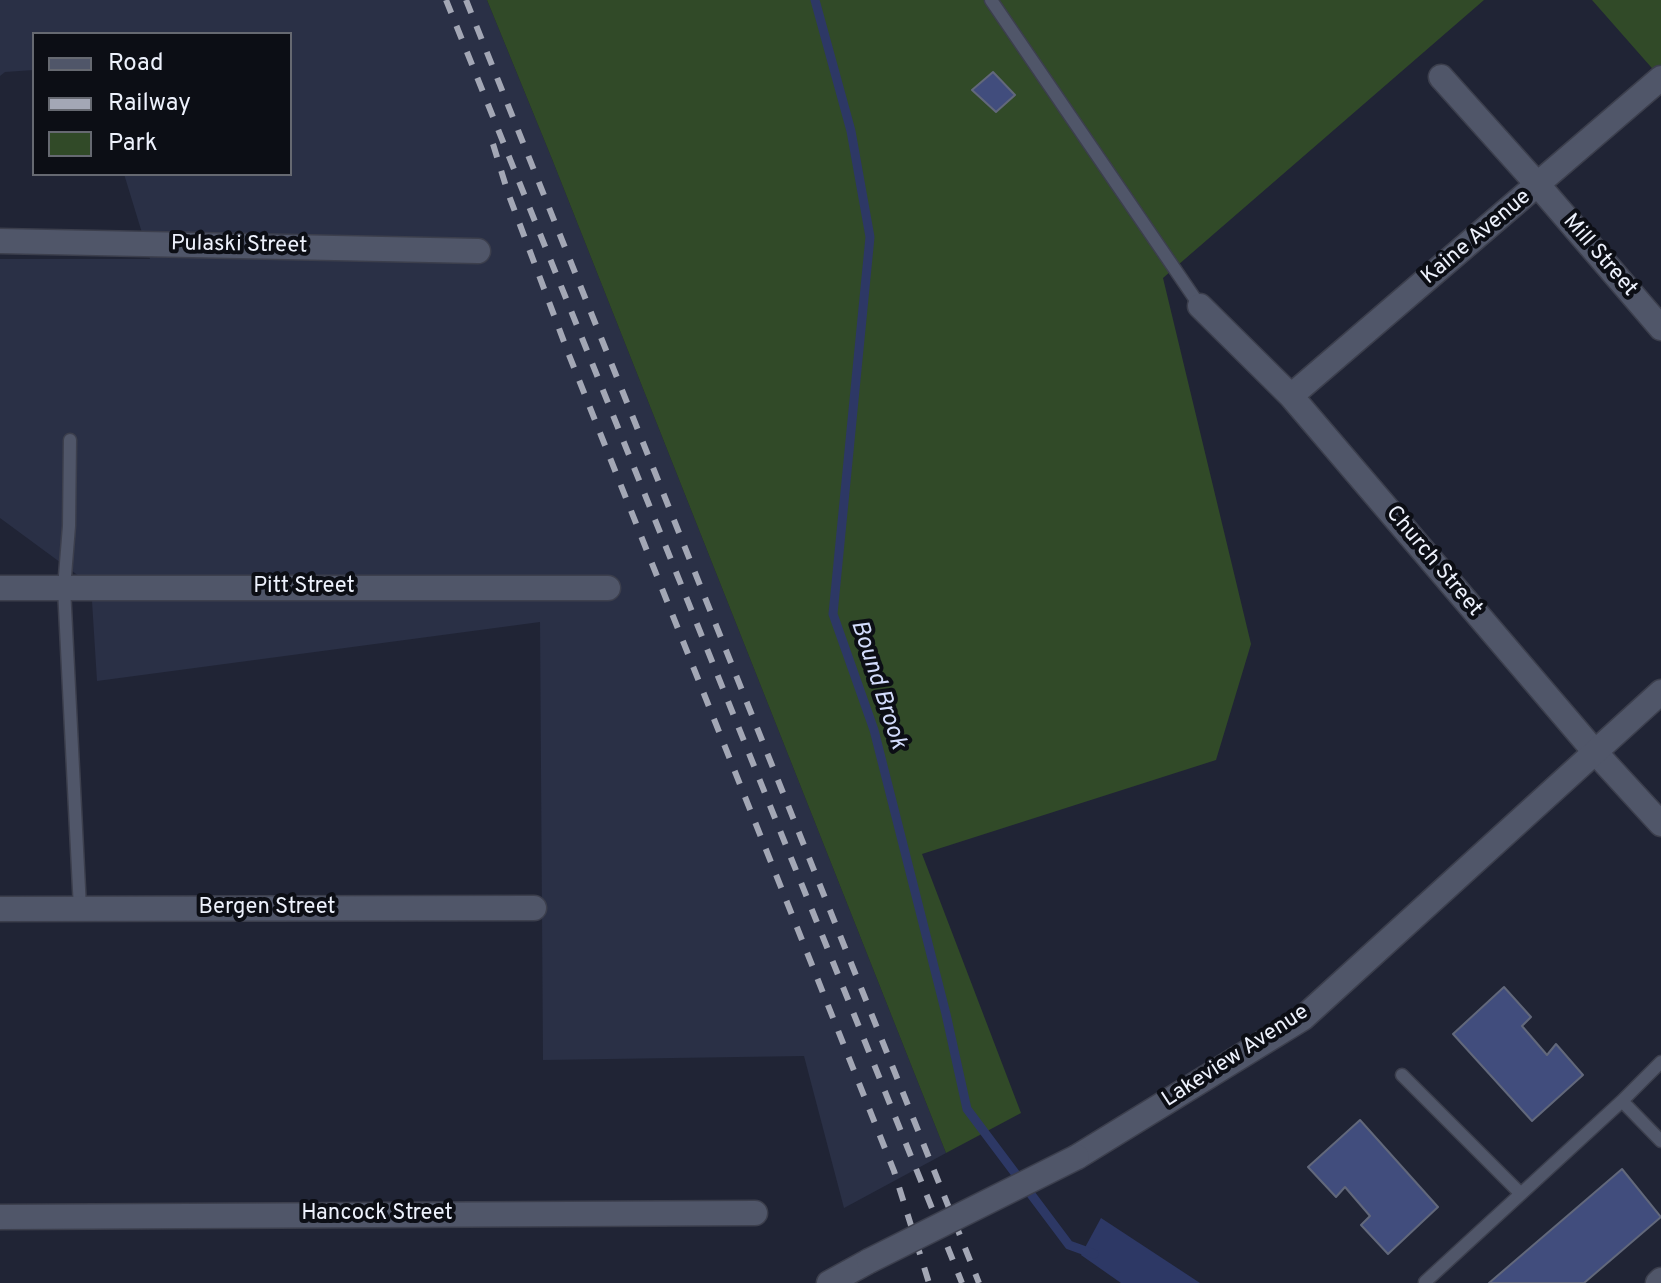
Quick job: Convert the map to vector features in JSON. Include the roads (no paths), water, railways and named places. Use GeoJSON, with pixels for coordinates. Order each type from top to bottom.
{"type":"FeatureCollection","features":[{"type":"Feature","properties":{"kind":"street","name":"Mill Street"},"geometry":{"type":"LineString","coordinates":[[1441,77],[1661,328]]}},
{"type":"Feature","properties":{"kind":"street","name":"Kaine Avenue"},"geometry":{"type":"LineString","coordinates":[[1291,396],[1661,78]]}},
{"type":"Feature","properties":{"kind":"street","name":"Pulaski Street"},"geometry":{"type":"LineString","coordinates":[[0,241],[478,251]]}},
{"type":"Feature","properties":{"kind":"street","name":"Church Street"},"geometry":{"type":"LineString","coordinates":[[1200,306],[1291,396],[1595,752],[1661,824]]}},
{"type":"Feature","properties":{"kind":"street","name":"Pitt Street"},"geometry":{"type":"LineString","coordinates":[[0,588],[608,588]]}},
{"type":"Feature","properties":{"kind":"street","name":"Lakeview Avenue"},"geometry":{"type":"LineString","coordinates":[[829,1283],[1077,1157],[1303,1018],[1661,692]]}},
{"type":"Feature","properties":{"kind":"street","name":"Bergen Street"},"geometry":{"type":"LineString","coordinates":[[0,909],[534,908]]}},
{"type":"Feature","properties":{"kind":"street","name":"Hancock Street"},"geometry":{"type":"LineString","coordinates":[[0,1217],[755,1213]]}},
{"type":"Feature","properties":{"kind":"lane"},"geometry":{"type":"LineString","coordinates":[[991,0],[1200,306]]}},
{"type":"Feature","properties":{"kind":"lane"},"geometry":{"type":"LineString","coordinates":[[70,440],[69,526],[64,588],[80,909]]}},
{"type":"Feature","properties":{"kind":"lane"},"geometry":{"type":"LineString","coordinates":[[1425,1282],[1661,1062]]}},
{"type":"Feature","properties":{"kind":"lane"},"geometry":{"type":"LineString","coordinates":[[1402,1075],[1521,1194]]}},
{"type":"Feature","properties":{"kind":"lane"},"geometry":{"type":"LineString","coordinates":[[1622,1101],[1661,1141]]}},
{"type":"Feature","properties":{"kind":"water"},"geometry":{"type":"Polygon","coordinates":[[[1101,1218],[1200,1283],[1121,1283],[1081,1255],[1101,1218]]]}},
{"type":"Feature","properties":{"kind":"waterway","name":"Bound Brook"},"geometry":{"type":"LineString","coordinates":[[815,0],[851,131],[870,237],[833,614],[874,730],[967,1109],[1069,1245],[1094,1254]]}},
{"type":"Feature","properties":{"kind":"railway"},"geometry":{"type":"LineString","coordinates":[[446,0],[962,1283]]}},
{"type":"Feature","properties":{"kind":"railway"},"geometry":{"type":"LineString","coordinates":[[466,0],[979,1283]]}},
{"type":"Feature","properties":{"kind":"railway"},"geometry":{"type":"LineString","coordinates":[[493,144],[508,193],[569,355],[894,1171],[929,1283]]}}]}
